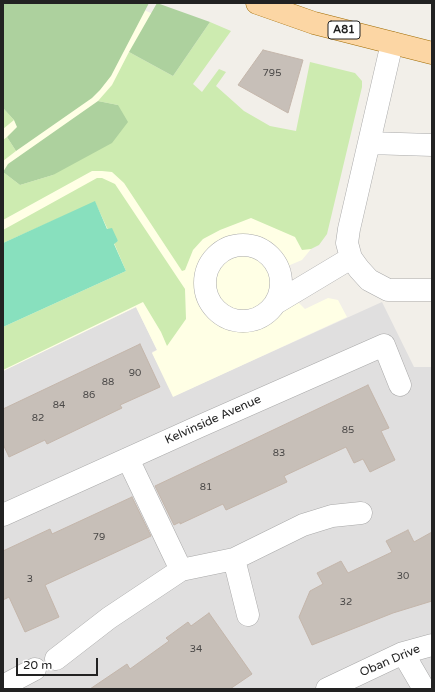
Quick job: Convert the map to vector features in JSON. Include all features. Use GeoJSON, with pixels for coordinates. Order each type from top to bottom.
{"type":"FeatureCollection","features":[{"type":"Feature","properties":{"kind":"main road","name":"A81"},"geometry":{"type":"LineString","coordinates":[[257,3],[314,22],[392,44],[432,53]]}},
{"type":"Feature","properties":{"kind":"street"},"geometry":{"type":"LineString","coordinates":[[392,44],[347,243],[351,258],[358,270],[370,280],[388,290],[432,290]]}},
{"type":"Feature","properties":{"kind":"street"},"geometry":{"type":"LineString","coordinates":[[369,143],[432,145]]}},
{"type":"Feature","properties":{"kind":"street"},"geometry":{"type":"LineString","coordinates":[[276,302],[351,258]]}},
{"type":"Feature","properties":{"kind":"street","name":"Kelvinside Avenue"},"geometry":{"type":"LineString","coordinates":[[3,516],[384,345],[400,385]]}},
{"type":"Feature","properties":{"kind":"street"},"geometry":{"type":"LineString","coordinates":[[128,459],[180,570]]}},
{"type":"Feature","properties":{"kind":"street"},"geometry":{"type":"LineString","coordinates":[[56,659],[109,618],[180,570],[234,560],[303,525],[332,516],[361,513]]}},
{"type":"Feature","properties":{"kind":"street"},"geometry":{"type":"LineString","coordinates":[[234,560],[248,615]]}},
{"type":"Feature","properties":{"kind":"street","name":"Oban Drive"},"geometry":{"type":"LineString","coordinates":[[327,689],[403,653],[432,645]]}},
{"type":"Feature","properties":{"kind":"street"},"geometry":{"type":"LineString","coordinates":[[403,653],[424,689]]}},
{"type":"Feature","properties":{"kind":"street"},"geometry":{"type":"LineString","coordinates":[[3,686],[35,669]]}},
{"type":"Feature","properties":{"kind":"shaded area"},"geometry":{"type":"Polygon","coordinates":[[[3,3],[129,3],[155,15],[105,97],[322,172],[311,249],[302,260],[290,265],[283,280],[290,294],[305,309],[328,298],[338,300],[347,317],[173,397],[152,353],[157,350],[136,307],[3,371],[3,3]]]}},
{"type":"Feature","properties":{"kind":"shaded area"},"geometry":{"type":"Polygon","coordinates":[[[382,302],[414,367],[432,367],[432,689],[3,689],[3,371],[136,307],[157,350],[152,352],[174,396],[382,302]]]}},
{"type":"Feature","properties":{"kind":"green space"},"geometry":{"type":"Polygon","coordinates":[[[3,3],[149,3],[111,76],[100,90],[92,98],[16,151],[7,137],[17,127],[14,120],[3,108],[3,3]]]}},
{"type":"Feature","properties":{"kind":"green space"},"geometry":{"type":"Polygon","coordinates":[[[157,3],[210,22],[173,76],[129,52],[157,3]]]}},
{"type":"Feature","properties":{"kind":"green space"},"geometry":{"type":"Polygon","coordinates":[[[210,22],[231,31],[193,84],[202,92],[219,69],[226,72],[216,86],[244,111],[270,126],[296,131],[310,62],[355,73],[362,81],[362,87],[327,234],[319,245],[311,249],[302,250],[295,237],[251,218],[220,230],[203,239],[193,250],[185,270],[182,271],[124,183],[112,172],[102,171],[92,171],[3,220],[3,172],[20,185],[53,175],[118,105],[98,101],[112,85],[129,52],[173,76],[210,22]]]}},
{"type":"Feature","properties":{"kind":"green space"},"geometry":{"type":"Polygon","coordinates":[[[98,101],[118,105],[128,122],[112,143],[53,175],[20,185],[3,172],[8,164],[98,101]]]}},
{"type":"Feature","properties":{"kind":"green space"},"geometry":{"type":"Polygon","coordinates":[[[3,108],[14,120],[3,129],[3,108]]]}},
{"type":"Feature","properties":{"kind":"green space"},"geometry":{"type":"Polygon","coordinates":[[[7,137],[16,151],[3,161],[3,140],[7,137]]]}},
{"type":"Feature","properties":{"kind":"green space"},"geometry":{"type":"Polygon","coordinates":[[[97,178],[102,178],[115,184],[185,289],[186,319],[167,346],[161,332],[143,302],[3,370],[3,327],[126,271],[114,243],[118,241],[108,230],[95,202],[3,243],[3,230],[97,178]]]}},
{"type":"Feature","properties":{"kind":"green space"},"geometry":{"type":"Polygon","coordinates":[[[95,201],[107,229],[112,228],[118,241],[114,244],[126,271],[3,327],[3,243],[95,201]]]}},
{"type":"Feature","properties":{"kind":"building"},"geometry":{"type":"Polygon","coordinates":[[[263,50],[303,60],[288,113],[238,85],[263,50]]]}},
{"type":"Feature","properties":{"kind":"building"},"geometry":{"type":"Polygon","coordinates":[[[140,344],[160,387],[120,405],[122,408],[47,444],[45,440],[9,457],[3,444],[3,409],[140,344]]]}},
{"type":"Feature","properties":{"kind":"building"},"geometry":{"type":"Polygon","coordinates":[[[368,385],[389,428],[381,431],[395,460],[370,472],[363,459],[354,463],[346,447],[284,476],[287,482],[226,510],[223,504],[180,524],[180,522],[174,525],[155,486],[368,385]]]}},
{"type":"Feature","properties":{"kind":"building"},"geometry":{"type":"Polygon","coordinates":[[[132,497],[151,536],[45,585],[59,617],[25,632],[9,597],[3,600],[3,551],[50,529],[52,534],[132,497]]]}},
{"type":"Feature","properties":{"kind":"building"},"geometry":{"type":"Polygon","coordinates":[[[408,530],[414,542],[432,532],[432,601],[393,613],[312,645],[299,617],[310,591],[323,584],[317,573],[341,561],[348,573],[392,552],[386,541],[408,530]]]}},
{"type":"Feature","properties":{"kind":"building"},"geometry":{"type":"Polygon","coordinates":[[[209,613],[252,674],[230,689],[90,689],[127,664],[130,669],[169,641],[166,638],[188,622],[191,626],[209,613]]]}}]}
